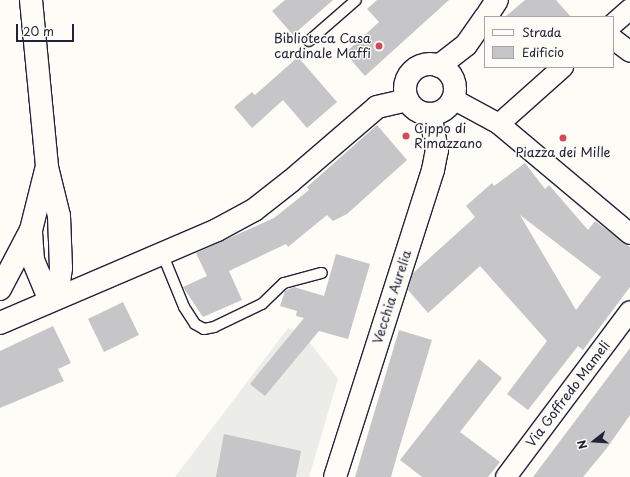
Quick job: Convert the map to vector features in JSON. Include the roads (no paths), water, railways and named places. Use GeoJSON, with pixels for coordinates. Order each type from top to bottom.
{"type":"FeatureCollection","features":[{"type":"Feature","properties":{"kind":"main road"},"geometry":{"type":"LineString","coordinates":[[31,0],[47,167],[59,216],[61,268],[53,300]]}},
{"type":"Feature","properties":{"kind":"main road"},"geometry":{"type":"LineString","coordinates":[[486,16],[497,0]]}},
{"type":"Feature","properties":{"kind":"main road"},"geometry":{"type":"LineString","coordinates":[[439,66],[466,45],[484,18]]}},
{"type":"Feature","properties":{"kind":"main road"},"geometry":{"type":"LineString","coordinates":[[424,65],[439,66],[453,80],[453,99],[444,110],[430,114],[416,111],[407,100],[405,86],[411,72],[424,65]]}},
{"type":"Feature","properties":{"kind":"main road"},"geometry":{"type":"LineString","coordinates":[[0,323],[217,230],[254,210],[377,107],[407,100]]}},
{"type":"Feature","properties":{"kind":"main road","name":"Vecchia Aurelia"},"geometry":{"type":"LineString","coordinates":[[335,477],[432,170],[437,150],[430,114]]}},
{"type":"Feature","properties":{"kind":"main road"},"geometry":{"type":"LineString","coordinates":[[0,290],[31,230],[47,167]]}},
{"type":"Feature","properties":{"kind":"main road"},"geometry":{"type":"LineString","coordinates":[[31,230],[33,260],[53,300]]}},
{"type":"Feature","properties":{"kind":"street"},"geometry":{"type":"LineString","coordinates":[[614,23],[630,9]]}},
{"type":"Feature","properties":{"kind":"street"},"geometry":{"type":"LineString","coordinates":[[614,40],[630,52]]}},
{"type":"Feature","properties":{"kind":"street"},"geometry":{"type":"LineString","coordinates":[[499,124],[562,68]]}},
{"type":"Feature","properties":{"kind":"street"},"geometry":{"type":"LineString","coordinates":[[453,99],[499,124],[630,234]]}},
{"type":"Feature","properties":{"kind":"street","name":"Via Goffredo Mameli"},"geometry":{"type":"LineString","coordinates":[[506,477],[630,311]]}},
{"type":"Feature","properties":{"kind":"lane"},"geometry":{"type":"LineString","coordinates":[[309,40],[356,0]]}},
{"type":"Feature","properties":{"kind":"lane"},"geometry":{"type":"LineString","coordinates":[[162,253],[184,307],[195,324],[204,329],[214,327],[262,304],[284,283],[322,273]]}},
{"type":"Feature","properties":{"kind":"place","name":"Biblioteca Casa cardinale Maffi"},"geometry":{"type":"Point","coordinates":[379,46]}},
{"type":"Feature","properties":{"kind":"place","name":"Cippo di Rimazzano"},"geometry":{"type":"Point","coordinates":[406,136]}},
{"type":"Feature","properties":{"kind":"place","name":"Piazza dei Mille"},"geometry":{"type":"Point","coordinates":[563,138]}}]}
